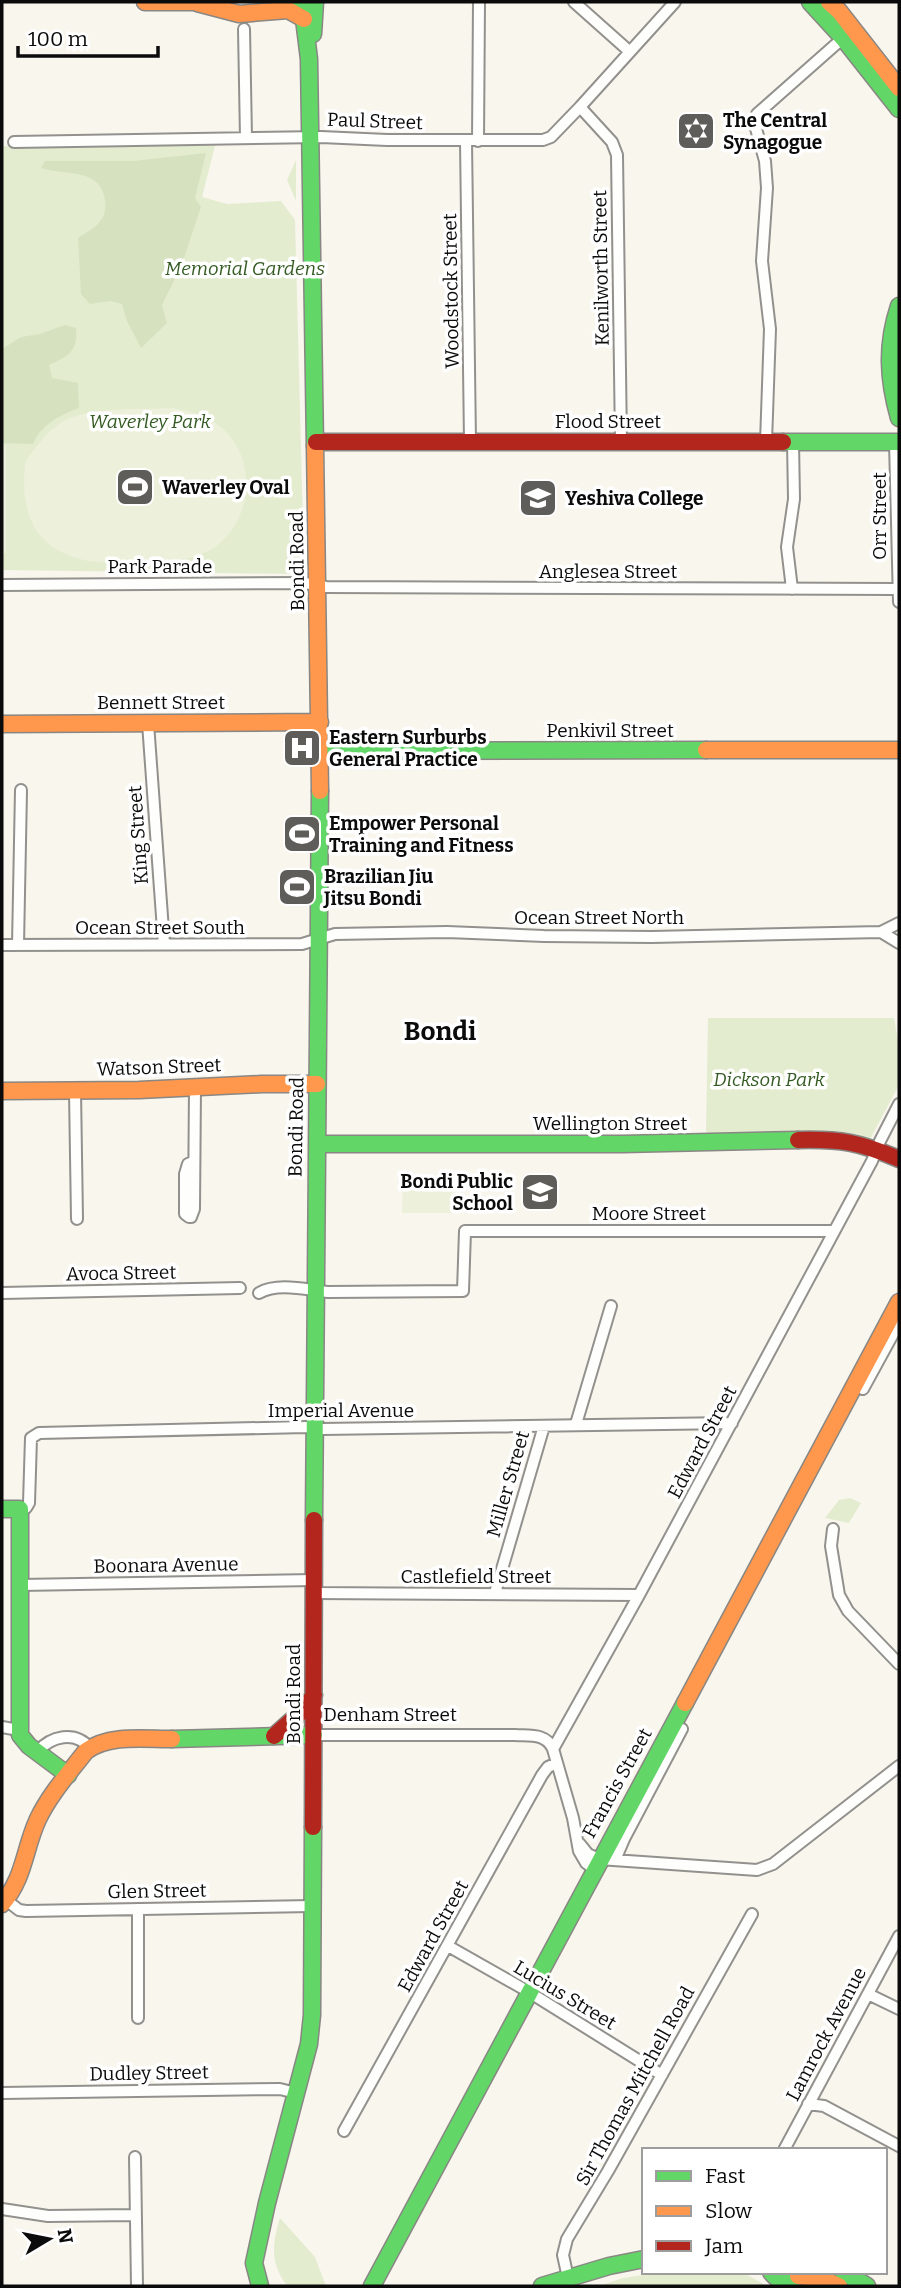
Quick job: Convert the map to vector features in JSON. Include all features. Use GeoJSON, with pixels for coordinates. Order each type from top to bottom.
{"type":"FeatureCollection","features":[{"type":"Feature","properties":{"kind":"main road"},"geometry":{"type":"LineString","coordinates":[[145,2],[201,2],[239,14],[288,10],[304,19]]}},
{"type":"Feature","properties":{"kind":"main road"},"geometry":{"type":"LineString","coordinates":[[226,11],[273,2]]}},
{"type":"Feature","properties":{"kind":"main road","name":"Bondi Road"},"geometry":{"type":"LineString","coordinates":[[260,2286],[254,2263],[262,2222],[311,2028],[320,722],[309,58],[299,2]]}},
{"type":"Feature","properties":{"kind":"main road"},"geometry":{"type":"LineString","coordinates":[[309,58],[315,2]]}},
{"type":"Feature","properties":{"kind":"main road"},"geometry":{"type":"LineString","coordinates":[[810,2],[843,38],[899,109]]}},
{"type":"Feature","properties":{"kind":"main road"},"geometry":{"type":"LineString","coordinates":[[843,38],[826,10],[832,4],[899,88]]}},
{"type":"Feature","properties":{"kind":"main road"},"geometry":{"type":"LineString","coordinates":[[899,306],[890,334],[887,363],[899,418]]}},
{"type":"Feature","properties":{"kind":"main road"},"geometry":{"type":"LineString","coordinates":[[899,341],[899,376]]}},
{"type":"Feature","properties":{"kind":"main road","name":"Flood Street"},"geometry":{"type":"LineString","coordinates":[[316,442],[897,442]]}},
{"type":"Feature","properties":{"kind":"main road","name":"Bennett Street"},"geometry":{"type":"LineString","coordinates":[[2,724],[320,722]]}},
{"type":"Feature","properties":{"kind":"main road","name":"Penkivil Street"},"geometry":{"type":"LineString","coordinates":[[320,751],[899,750]]}},
{"type":"Feature","properties":{"kind":"main road","name":"Watson Street"},"geometry":{"type":"LineString","coordinates":[[2,1091],[317,1083]]}},
{"type":"Feature","properties":{"kind":"main road","name":"Wellington Street"},"geometry":{"type":"LineString","coordinates":[[317,1143],[636,1144],[833,1139],[877,1148],[899,1159]]}},
{"type":"Feature","properties":{"kind":"main road","name":"Francis Street"},"geometry":{"type":"LineString","coordinates":[[372,2286],[529,1992],[603,1863],[899,1304]]}},
{"type":"Feature","properties":{"kind":"main road"},"geometry":{"type":"LineString","coordinates":[[2,1509],[20,1509],[19,1730],[22,1739],[68,1775]]}},
{"type":"Feature","properties":{"kind":"main road"},"geometry":{"type":"LineString","coordinates":[[274,1736],[296,1717],[314,1695]]}},
{"type":"Feature","properties":{"kind":"main road","name":"Denham Street"},"geometry":{"type":"LineString","coordinates":[[90,1748],[114,1740],[314,1735]]}},
{"type":"Feature","properties":{"kind":"main road"},"geometry":{"type":"LineString","coordinates":[[4,1902],[24,1869],[37,1820],[90,1748]]}},
{"type":"Feature","properties":{"kind":"main road","name":"Bondi Road"},"geometry":{"type":"LineString","coordinates":[[259,2247],[271,2286]]}},
{"type":"Feature","properties":{"kind":"main road"},"geometry":{"type":"LineString","coordinates":[[542,2286],[642,2259]]}},
{"type":"Feature","properties":{"kind":"main road"},"geometry":{"type":"LineString","coordinates":[[772,2274],[776,2279],[785,2282],[800,2274],[839,2286]]}},
{"type":"Feature","properties":{"kind":"main road"},"geometry":{"type":"LineString","coordinates":[[846,2274],[867,2286]]}},
{"type":"Feature","properties":{"kind":"street"},"geometry":{"type":"LineString","coordinates":[[478,141],[480,2]]}},
{"type":"Feature","properties":{"kind":"street"},"geometry":{"type":"LineString","coordinates":[[574,2],[629,51]]}},
{"type":"Feature","properties":{"kind":"street","name":"Paul Street"},"geometry":{"type":"LineString","coordinates":[[15,142],[311,137],[543,140],[551,137],[580,107],[675,2]]}},
{"type":"Feature","properties":{"kind":"street"},"geometry":{"type":"LineString","coordinates":[[244,29],[246,138]]}},
{"type":"Feature","properties":{"kind":"street"},"geometry":{"type":"LineString","coordinates":[[766,442],[770,329],[762,261],[767,188],[765,161],[755,119],[757,114],[843,38]]}},
{"type":"Feature","properties":{"kind":"street","name":"Kenilworth Street"},"geometry":{"type":"LineString","coordinates":[[580,107],[612,142],[617,155],[621,442]]}},
{"type":"Feature","properties":{"kind":"street","name":"Woodstock Street"},"geometry":{"type":"LineString","coordinates":[[466,141],[470,442]]}},
{"type":"Feature","properties":{"kind":"street"},"geometry":{"type":"LineString","coordinates":[[792,589],[787,547],[794,499],[793,442]]}},
{"type":"Feature","properties":{"kind":"street","name":"Orr Street"},"geometry":{"type":"LineString","coordinates":[[897,442],[899,603]]}},
{"type":"Feature","properties":{"kind":"street","name":"Park Parade"},"geometry":{"type":"LineString","coordinates":[[2,585],[306,583],[318,586]]}},
{"type":"Feature","properties":{"kind":"street","name":"Anglesea Street"},"geometry":{"type":"LineString","coordinates":[[318,586],[897,589]]}},
{"type":"Feature","properties":{"kind":"street","name":"King Street"},"geometry":{"type":"LineString","coordinates":[[148,723],[164,944]]}},
{"type":"Feature","properties":{"kind":"street"},"geometry":{"type":"LineString","coordinates":[[18,945],[21,790]]}},
{"type":"Feature","properties":{"kind":"street","name":"Ocean Street North"},"geometry":{"type":"LineString","coordinates":[[318,939],[335,934],[447,932],[633,937],[881,932],[899,923]]}},
{"type":"Feature","properties":{"kind":"street"},"geometry":{"type":"LineString","coordinates":[[881,932],[899,943]]}},
{"type":"Feature","properties":{"kind":"street","name":"Ocean Street South"},"geometry":{"type":"LineString","coordinates":[[2,945],[302,944],[318,939]]}},
{"type":"Feature","properties":{"kind":"street"},"geometry":{"type":"LineString","coordinates":[[193,1162],[195,1087]]}},
{"type":"Feature","properties":{"kind":"street"},"geometry":{"type":"LineString","coordinates":[[75,1090],[78,1219]]}},
{"type":"Feature","properties":{"kind":"street","name":"Edward Street"},"geometry":{"type":"LineString","coordinates":[[553,1749],[732,1423],[874,1157],[899,1104]]}},
{"type":"Feature","properties":{"kind":"street","name":"Moore Street"},"geometry":{"type":"LineString","coordinates":[[316,1290],[463,1291],[465,1231],[834,1231]]}},
{"type":"Feature","properties":{"kind":"street","name":"Avoca Street"},"geometry":{"type":"LineString","coordinates":[[2,1293],[240,1288]]}},
{"type":"Feature","properties":{"kind":"street"},"geometry":{"type":"LineString","coordinates":[[259,1293],[272,1289],[316,1290]]}},
{"type":"Feature","properties":{"kind":"street"},"geometry":{"type":"LineString","coordinates":[[576,1424],[611,1306]]}},
{"type":"Feature","properties":{"kind":"street"},"geometry":{"type":"LineString","coordinates":[[863,1389],[899,1323]]}},
{"type":"Feature","properties":{"kind":"street","name":"Imperial Avenue"},"geometry":{"type":"LineString","coordinates":[[20,1509],[26,1508],[29,1503],[29,1447],[31,1438],[36,1434],[732,1423]]}},
{"type":"Feature","properties":{"kind":"street","name":"Miller Street"},"geometry":{"type":"LineString","coordinates":[[495,1593],[544,1426]]}},
{"type":"Feature","properties":{"kind":"street"},"geometry":{"type":"LineString","coordinates":[[833,1529],[831,1546],[839,1595],[848,1611],[899,1664]]}},
{"type":"Feature","properties":{"kind":"street","name":"Boonara Avenue"},"geometry":{"type":"LineString","coordinates":[[20,1585],[314,1587]]}},
{"type":"Feature","properties":{"kind":"street","name":"Castlefield Street"},"geometry":{"type":"LineString","coordinates":[[314,1587],[639,1595]]}},
{"type":"Feature","properties":{"kind":"street"},"geometry":{"type":"LineString","coordinates":[[2,1727],[19,1730]]}},
{"type":"Feature","properties":{"kind":"street","name":"Francis Street"},"geometry":{"type":"LineString","coordinates":[[603,1863],[624,1839],[682,1729]]}},
{"type":"Feature","properties":{"kind":"street","name":"Denham Street"},"geometry":{"type":"LineString","coordinates":[[314,1735],[535,1736],[549,1741],[553,1749]]}},
{"type":"Feature","properties":{"kind":"street"},"geometry":{"type":"LineString","coordinates":[[37,1752],[48,1741],[63,1737],[78,1738],[90,1748]]}},
{"type":"Feature","properties":{"kind":"street"},"geometry":{"type":"LineString","coordinates":[[553,1749],[582,1848],[603,1863],[757,1870],[774,1864],[899,1766]]}},
{"type":"Feature","properties":{"kind":"street","name":"Edward Street"},"geometry":{"type":"LineString","coordinates":[[344,2131],[542,1775],[548,1767],[557,1763]]}},
{"type":"Feature","properties":{"kind":"street","name":"Glen Street"},"geometry":{"type":"LineString","coordinates":[[4,1902],[26,1911],[312,1906]]}},
{"type":"Feature","properties":{"kind":"street"},"geometry":{"type":"LineString","coordinates":[[138,1909],[138,2018]]}},
{"type":"Feature","properties":{"kind":"street","name":"Sir Thomas Mitchell Road"},"geometry":{"type":"LineString","coordinates":[[568,2277],[563,2255],[567,2239],[752,1914]]}},
{"type":"Feature","properties":{"kind":"street","name":"Lamrock Avenue"},"geometry":{"type":"LineString","coordinates":[[785,2148],[899,1936]]}},
{"type":"Feature","properties":{"kind":"street","name":"Lucius Street"},"geometry":{"type":"LineString","coordinates":[[449,1946],[662,2075]]}},
{"type":"Feature","properties":{"kind":"street"},"geometry":{"type":"LineString","coordinates":[[868,1994],[899,2009]]}},
{"type":"Feature","properties":{"kind":"street","name":"Dudley Street"},"geometry":{"type":"LineString","coordinates":[[2,2093],[280,2089],[296,2093]]}},
{"type":"Feature","properties":{"kind":"street"},"geometry":{"type":"LineString","coordinates":[[808,2104],[824,2106],[899,2146]]}},
{"type":"Feature","properties":{"kind":"street"},"geometry":{"type":"LineString","coordinates":[[135,2157],[137,2286]]}},
{"type":"Feature","properties":{"kind":"street"},"geometry":{"type":"LineString","coordinates":[[2,2209],[48,2216],[136,2215]]}},
{"type":"Feature","properties":{"kind":"green space","name":"Waverley Park"},"geometry":{"type":"Polygon","coordinates":[[[2,146],[215,146],[202,197],[227,204],[281,201],[295,220],[304,562],[297,574],[2,570],[2,146]]]}},
{"type":"Feature","properties":{"kind":"green space"},"geometry":{"type":"Polygon","coordinates":[[[206,153],[195,198],[201,207],[181,267],[162,305],[167,323],[141,348],[127,321],[122,304],[110,301],[90,304],[81,294],[78,238],[102,219],[105,200],[102,189],[89,177],[41,168],[45,161],[133,161],[206,153]]]}},
{"type":"Feature","properties":{"kind":"green space"},"geometry":{"type":"Polygon","coordinates":[[[296,160],[296,201],[287,180],[296,160]]]}},
{"type":"Feature","properties":{"kind":"green space"},"geometry":{"type":"Polygon","coordinates":[[[65,325],[76,328],[73,348],[66,356],[49,365],[52,378],[78,383],[79,408],[46,426],[33,444],[2,443],[2,349],[21,337],[40,334],[65,325]]]}},
{"type":"Feature","properties":{"kind":"green space","name":"Waverley Oval"},"geometry":{"type":"Polygon","coordinates":[[[173,408],[202,416],[218,425],[232,438],[241,455],[246,492],[234,527],[222,541],[193,557],[164,562],[132,563],[88,561],[68,555],[49,544],[36,530],[29,514],[24,477],[26,461],[47,435],[62,422],[86,413],[173,408]]]}},
{"type":"Feature","properties":{"kind":"green space"},"geometry":{"type":"Polygon","coordinates":[[[2,445],[6,445],[6,553],[2,553],[2,445]]]}},
{"type":"Feature","properties":{"kind":"green space","name":"Dickson Park"},"geometry":{"type":"Polygon","coordinates":[[[708,1018],[894,1018],[899,1047],[899,1085],[867,1145],[713,1143],[706,1130],[708,1018]]]}},
{"type":"Feature","properties":{"kind":"green space"},"geometry":{"type":"Polygon","coordinates":[[[403,1175],[451,1175],[452,1213],[402,1213],[403,1175]]]}},
{"type":"Feature","properties":{"kind":"green space"},"geometry":{"type":"Polygon","coordinates":[[[850,1498],[861,1503],[849,1523],[825,1518],[839,1500],[850,1498]]]}},
{"type":"Feature","properties":{"kind":"green space"},"geometry":{"type":"Polygon","coordinates":[[[280,2218],[315,2257],[326,2286],[287,2286],[281,2278],[274,2253],[280,2218]]]}},
{"type":"Feature","properties":{"kind":"green space"},"geometry":{"type":"Polygon","coordinates":[[[650,2274],[746,2274],[767,2286],[599,2286],[623,2278],[650,2274]]]}},
{"type":"Feature","properties":{"kind":"traffic: fast"},"geometry":{"type":"LineString","coordinates":[[298,2],[304,19],[309,59],[315,446]]}},
{"type":"Feature","properties":{"kind":"traffic: fast"},"geometry":{"type":"LineString","coordinates":[[313,34],[315,2]]}},
{"type":"Feature","properties":{"kind":"traffic: fast"},"geometry":{"type":"LineString","coordinates":[[810,2],[843,38],[899,109]]}},
{"type":"Feature","properties":{"kind":"traffic: fast"},"geometry":{"type":"LineString","coordinates":[[899,306],[890,348],[893,390],[899,418]]}},
{"type":"Feature","properties":{"kind":"traffic: fast"},"geometry":{"type":"LineString","coordinates":[[783,442],[899,442]]}},
{"type":"Feature","properties":{"kind":"traffic: fast"},"geometry":{"type":"LineString","coordinates":[[320,751],[706,750]]}},
{"type":"Feature","properties":{"kind":"traffic: fast"},"geometry":{"type":"LineString","coordinates":[[314,1520],[320,791]]}},
{"type":"Feature","properties":{"kind":"traffic: fast"},"geometry":{"type":"LineString","coordinates":[[317,1144],[623,1144],[798,1140]]}},
{"type":"Feature","properties":{"kind":"traffic: fast"},"geometry":{"type":"LineString","coordinates":[[2,1509],[20,1509],[20,1735],[29,1746],[68,1775]]}},
{"type":"Feature","properties":{"kind":"traffic: fast"},"geometry":{"type":"LineString","coordinates":[[372,2286],[685,1703]]}},
{"type":"Feature","properties":{"kind":"traffic: fast"},"geometry":{"type":"LineString","coordinates":[[172,1739],[314,1735]]}},
{"type":"Feature","properties":{"kind":"traffic: fast"},"geometry":{"type":"LineString","coordinates":[[260,2286],[254,2263],[309,2044],[312,2015],[313,1827]]}},
{"type":"Feature","properties":{"kind":"traffic: fast"},"geometry":{"type":"LineString","coordinates":[[542,2286],[609,2266],[642,2259]]}},
{"type":"Feature","properties":{"kind":"traffic: fast"},"geometry":{"type":"LineString","coordinates":[[773,2274],[786,2281],[799,2274]]}},
{"type":"Feature","properties":{"kind":"traffic: fast"},"geometry":{"type":"LineString","coordinates":[[846,2274],[867,2286]]}},
{"type":"Feature","properties":{"kind":"traffic: slow"},"geometry":{"type":"LineString","coordinates":[[145,2],[204,2]]}},
{"type":"Feature","properties":{"kind":"traffic: slow"},"geometry":{"type":"LineString","coordinates":[[829,2],[899,88]]}},
{"type":"Feature","properties":{"kind":"traffic: slow"},"geometry":{"type":"LineString","coordinates":[[197,3],[239,14],[288,10],[304,19]]}},
{"type":"Feature","properties":{"kind":"traffic: slow"},"geometry":{"type":"LineString","coordinates":[[315,446],[320,791]]}},
{"type":"Feature","properties":{"kind":"traffic: slow"},"geometry":{"type":"LineString","coordinates":[[2,724],[320,722]]}},
{"type":"Feature","properties":{"kind":"traffic: slow"},"geometry":{"type":"LineString","coordinates":[[706,750],[899,750]]}},
{"type":"Feature","properties":{"kind":"traffic: slow"},"geometry":{"type":"LineString","coordinates":[[2,1091],[317,1084]]}},
{"type":"Feature","properties":{"kind":"traffic: slow"},"geometry":{"type":"LineString","coordinates":[[685,1703],[899,1302]]}},
{"type":"Feature","properties":{"kind":"traffic: slow"},"geometry":{"type":"LineString","coordinates":[[2,1904],[15,1884],[33,1830],[43,1810],[86,1751],[116,1740],[172,1739]]}},
{"type":"Feature","properties":{"kind":"traffic: slow"},"geometry":{"type":"LineString","coordinates":[[798,2276],[820,2278],[839,2286]]}},
{"type":"Feature","properties":{"kind":"traffic: jam"},"geometry":{"type":"LineString","coordinates":[[316,442],[783,442]]}},
{"type":"Feature","properties":{"kind":"traffic: jam"},"geometry":{"type":"LineString","coordinates":[[798,1140],[850,1143],[899,1159]]}},
{"type":"Feature","properties":{"kind":"traffic: jam"},"geometry":{"type":"LineString","coordinates":[[313,1827],[314,1520]]}},
{"type":"Feature","properties":{"kind":"traffic: jam"},"geometry":{"type":"LineString","coordinates":[[274,1736],[302,1711],[314,1695]]}},
{"type":"Feature","properties":{"kind":"place","name":"The Central Synagogue"},"geometry":{"type":"Point","coordinates":[696,131]}},
{"type":"Feature","properties":{"kind":"place","name":"Waverley Oval"},"geometry":{"type":"Point","coordinates":[135,487]}},
{"type":"Feature","properties":{"kind":"place","name":"Yeshiva College"},"geometry":{"type":"Point","coordinates":[538,498]}},
{"type":"Feature","properties":{"kind":"place","name":"Eastern Surburbs General Practice"},"geometry":{"type":"Point","coordinates":[302,748]}},
{"type":"Feature","properties":{"kind":"place","name":"Empower Personal Training and Fitness"},"geometry":{"type":"Point","coordinates":[302,834]}},
{"type":"Feature","properties":{"kind":"place","name":"Brazilian Jiu Jitsu Bondi"},"geometry":{"type":"Point","coordinates":[297,887]}},
{"type":"Feature","properties":{"kind":"place","name":"Bondi Public School"},"geometry":{"type":"Point","coordinates":[540,1192]}},
{"type":"Feature","properties":{"kind":"district","name":"Bondi"},"geometry":{"type":"Point","coordinates":[440,1031]}},
{"type":"Feature","properties":{"kind":"park label","name":"Memorial Gardens"},"geometry":{"type":"Point","coordinates":[245,268]}}]}
